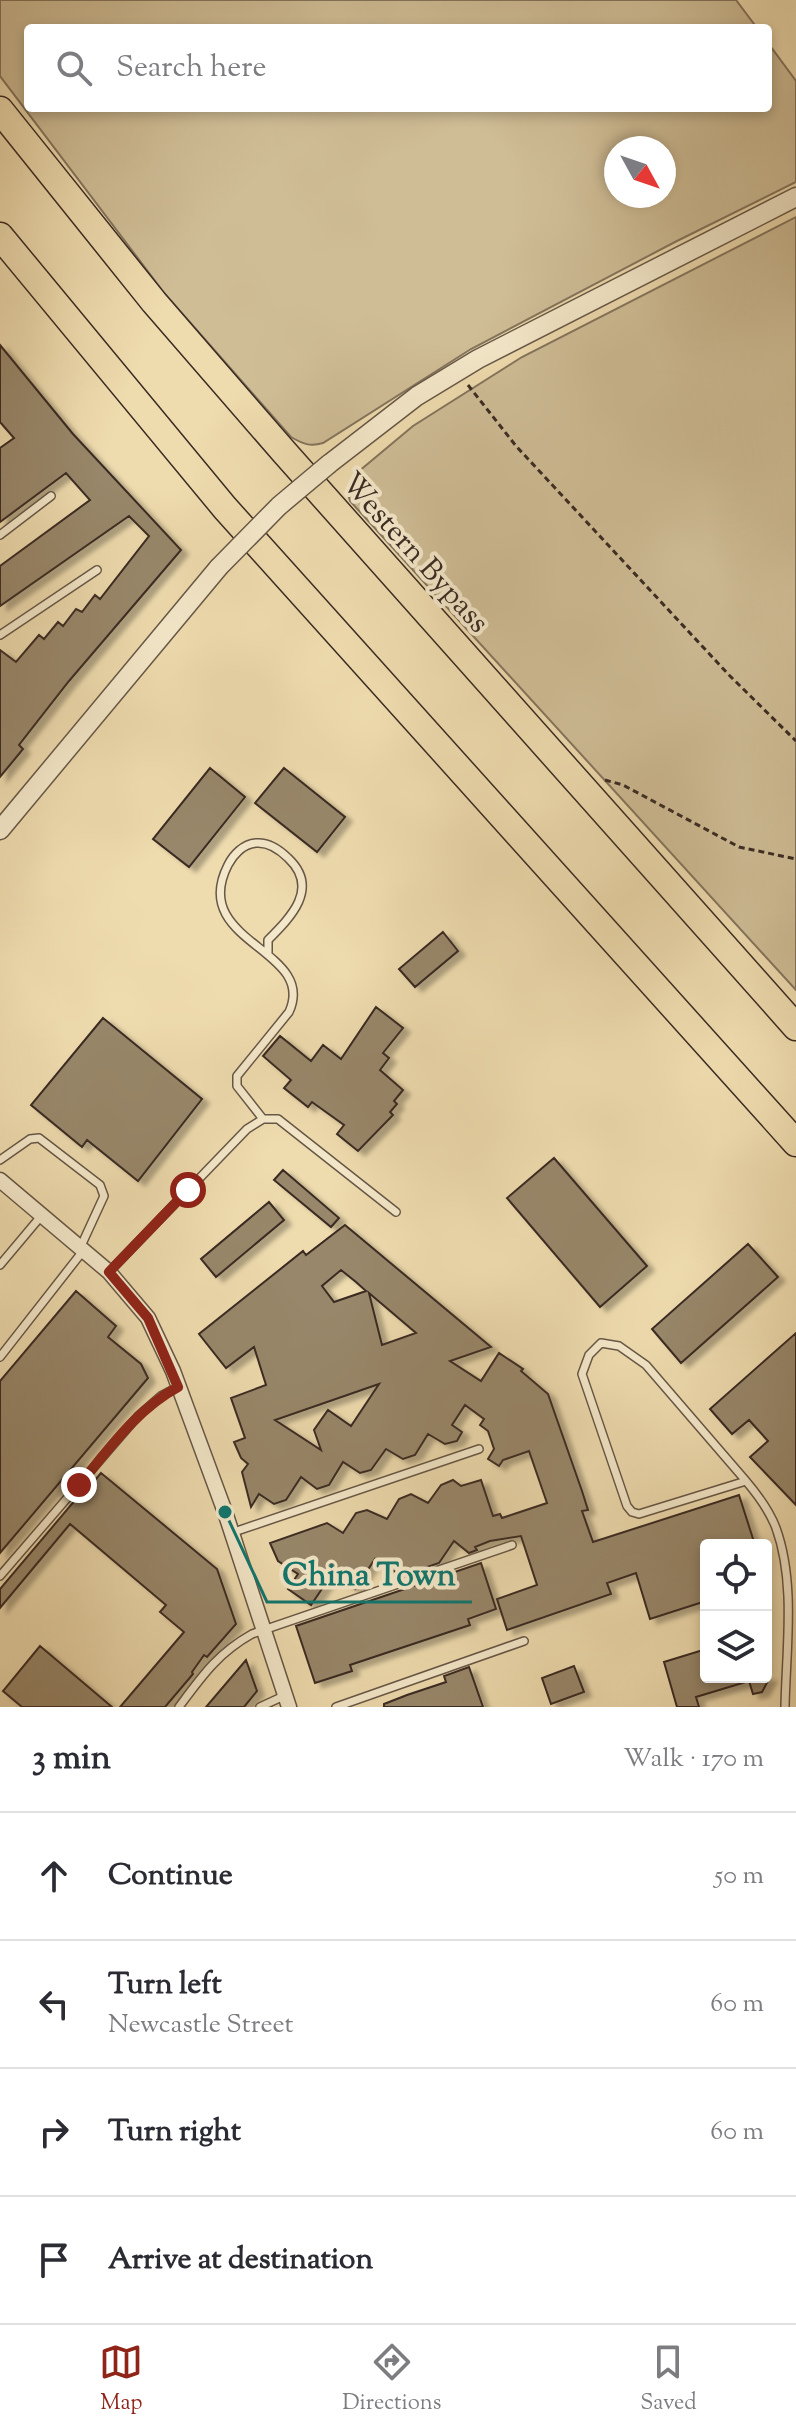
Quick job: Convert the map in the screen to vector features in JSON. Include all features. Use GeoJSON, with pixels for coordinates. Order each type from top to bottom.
{"type":"FeatureCollection","features":[{"type":"Feature","properties":{"kind":"highway","name":"Western Bypass"},"geometry":{"type":"LineString","coordinates":[[0,110],[154,302],[796,1027]]}},
{"type":"Feature","properties":{"kind":"highway"},"geometry":{"type":"LineString","coordinates":[[0,236],[225,508],[796,1143]]}},
{"type":"Feature","properties":{"kind":"street"},"geometry":{"type":"LineString","coordinates":[[0,830],[219,567],[279,506],[329,464],[417,396],[457,371],[796,197]]}},
{"type":"Feature","properties":{"kind":"street"},"geometry":{"type":"LineString","coordinates":[[0,1180],[109,1272],[148,1318],[178,1387],[288,1701]]}},
{"type":"Feature","properties":{"kind":"lane"},"geometry":{"type":"LineString","coordinates":[[0,535],[51,496]]}},
{"type":"Feature","properties":{"kind":"lane"},"geometry":{"type":"LineString","coordinates":[[0,635],[97,570]]}},
{"type":"Feature","properties":{"kind":"lane"},"geometry":{"type":"LineString","coordinates":[[263,1119],[237,1086],[237,1076],[289,1012],[294,1001],[294,990],[291,981],[268,952],[242,936],[224,915],[218,891],[229,863],[243,846],[257,843],[276,847],[290,859],[301,873],[303,888],[298,906],[268,940],[268,952]]}},
{"type":"Feature","properties":{"kind":"lane"},"geometry":{"type":"LineString","coordinates":[[109,1272],[247,1129],[263,1119],[278,1119],[396,1212]]}},
{"type":"Feature","properties":{"kind":"lane"},"geometry":{"type":"LineString","coordinates":[[0,1160],[30,1139],[39,1138],[100,1185],[104,1196],[83,1248],[0,1357]]}},
{"type":"Feature","properties":{"kind":"lane"},"geometry":{"type":"LineString","coordinates":[[0,1265],[42,1215]]}},
{"type":"Feature","properties":{"kind":"lane"},"geometry":{"type":"LineString","coordinates":[[746,1481],[639,1514],[632,1512],[627,1506],[582,1374],[589,1355],[601,1343],[619,1346],[646,1365],[746,1481],[776,1526],[788,1600],[785,1707]]}},
{"type":"Feature","properties":{"kind":"lane"},"geometry":{"type":"LineString","coordinates":[[0,1576],[138,1416],[161,1396],[178,1387]]}},
{"type":"Feature","properties":{"kind":"lane"},"geometry":{"type":"LineString","coordinates":[[231,1533],[479,1449]]}},
{"type":"Feature","properties":{"kind":"lane"},"geometry":{"type":"LineString","coordinates":[[179,1707],[229,1647],[264,1629],[512,1545]]}},
{"type":"Feature","properties":{"kind":"lane"},"geometry":{"type":"LineString","coordinates":[[336,1707],[524,1641]]}},
{"type":"Feature","properties":{"kind":"lane"},"geometry":{"type":"LineString","coordinates":[[260,1707],[288,1701]]}},
{"type":"Feature","properties":{"kind":"path"},"geometry":{"type":"LineString","coordinates":[[457,371],[516,446],[729,675],[796,741]]}},
{"type":"Feature","properties":{"kind":"path"},"geometry":{"type":"LineString","coordinates":[[568,771],[623,785],[739,847],[796,859]]}},
{"type":"Feature","properties":{"kind":"shaded area"},"geometry":{"type":"Polygon","coordinates":[[[0,0],[736,0],[754,24],[24,24],[24,108],[0,76],[0,0]]]}},
{"type":"Feature","properties":{"kind":"shaded area"},"geometry":{"type":"Polygon","coordinates":[[[772,48],[796,81],[796,182],[471,349],[323,443],[310,445],[291,437],[165,294],[27,112],[772,112],[772,48]]]}},
{"type":"Feature","properties":{"kind":"shaded area"},"geometry":{"type":"Polygon","coordinates":[[[796,217],[796,990],[350,501],[348,493],[358,472],[413,426],[522,357],[796,217]]]}},
{"type":"Feature","properties":{"kind":"building"},"geometry":{"type":"Polygon","coordinates":[[[0,345],[73,434],[181,550],[69,681],[19,745],[23,749],[0,777],[0,650],[16,662],[39,635],[44,639],[58,622],[63,626],[76,609],[82,612],[95,595],[100,599],[149,536],[129,516],[0,606],[0,566],[90,500],[66,473],[0,522],[0,448],[14,438],[0,422],[0,345]]]}},
{"type":"Feature","properties":{"kind":"building"},"geometry":{"type":"Polygon","coordinates":[[[210,768],[245,797],[189,867],[153,839],[210,768]]]}},
{"type":"Feature","properties":{"kind":"building"},"geometry":{"type":"Polygon","coordinates":[[[284,768],[345,817],[317,852],[255,803],[284,768]]]}},
{"type":"Feature","properties":{"kind":"building"},"geometry":{"type":"Polygon","coordinates":[[[443,932],[458,951],[415,987],[399,969],[443,932]]]}},
{"type":"Feature","properties":{"kind":"building"},"geometry":{"type":"Polygon","coordinates":[[[376,1007],[403,1028],[383,1053],[389,1058],[380,1070],[403,1090],[394,1101],[397,1104],[390,1112],[393,1115],[358,1151],[337,1134],[344,1125],[312,1102],[308,1107],[284,1088],[291,1080],[263,1056],[280,1036],[311,1061],[323,1045],[341,1059],[376,1007]]]}},
{"type":"Feature","properties":{"kind":"building"},"geometry":{"type":"Polygon","coordinates":[[[103,1018],[202,1099],[138,1181],[87,1140],[82,1147],[31,1105],[103,1018]]]}},
{"type":"Feature","properties":{"kind":"building"},"geometry":{"type":"Polygon","coordinates":[[[554,1158],[647,1266],[600,1307],[507,1198],[554,1158]]]}},
{"type":"Feature","properties":{"kind":"building"},"geometry":{"type":"Polygon","coordinates":[[[283,1170],[339,1218],[331,1227],[274,1180],[283,1170]]]}},
{"type":"Feature","properties":{"kind":"building"},"geometry":{"type":"Polygon","coordinates":[[[269,1202],[284,1220],[216,1277],[201,1259],[269,1202]]]}},
{"type":"Feature","properties":{"kind":"building"},"geometry":{"type":"Polygon","coordinates":[[[345,1225],[491,1347],[450,1361],[481,1381],[499,1353],[523,1369],[521,1371],[548,1394],[588,1510],[582,1511],[593,1542],[739,1495],[753,1539],[700,1539],[700,1603],[650,1619],[636,1573],[607,1583],[611,1594],[507,1630],[497,1599],[537,1585],[521,1536],[490,1541],[469,1553],[454,1541],[439,1563],[401,1576],[375,1559],[355,1589],[332,1574],[311,1605],[288,1589],[298,1574],[278,1561],[270,1543],[327,1523],[343,1533],[356,1513],[367,1510],[387,1519],[399,1499],[411,1494],[428,1503],[441,1485],[453,1480],[461,1486],[481,1480],[493,1516],[500,1514],[502,1518],[547,1503],[529,1451],[503,1460],[499,1466],[488,1459],[494,1449],[488,1431],[480,1425],[484,1419],[465,1405],[452,1425],[462,1432],[457,1441],[445,1444],[428,1434],[415,1455],[403,1459],[386,1449],[371,1470],[360,1473],[343,1462],[329,1485],[317,1489],[301,1477],[286,1500],[274,1504],[259,1494],[251,1507],[242,1472],[248,1464],[241,1458],[234,1442],[245,1438],[231,1398],[266,1385],[254,1347],[226,1368],[199,1334],[303,1251],[306,1255],[345,1225]],[[341,1270],[322,1286],[334,1302],[366,1291],[341,1270]],[[369,1293],[382,1345],[416,1333],[369,1293]],[[379,1384],[275,1420],[321,1450],[314,1430],[328,1410],[351,1426],[379,1384]]]}},
{"type":"Feature","properties":{"kind":"building"},"geometry":{"type":"Polygon","coordinates":[[[748,1244],[778,1277],[681,1363],[652,1329],[748,1244]]]}},
{"type":"Feature","properties":{"kind":"building"},"geometry":{"type":"Polygon","coordinates":[[[76,1291],[116,1326],[108,1337],[141,1364],[148,1378],[0,1553],[0,1381],[76,1291]]]}},
{"type":"Feature","properties":{"kind":"building"},"geometry":{"type":"Polygon","coordinates":[[[796,1333],[796,1505],[750,1457],[768,1441],[749,1420],[732,1434],[710,1409],[796,1333]]]}},
{"type":"Feature","properties":{"kind":"building"},"geometry":{"type":"Polygon","coordinates":[[[101,1473],[217,1569],[236,1624],[207,1657],[204,1655],[193,1674],[165,1707],[120,1707],[184,1632],[160,1612],[166,1605],[70,1524],[0,1608],[0,1589],[101,1473]]]}},
{"type":"Feature","properties":{"kind":"building"},"geometry":{"type":"Polygon","coordinates":[[[481,1563],[496,1609],[468,1619],[470,1625],[350,1665],[352,1671],[315,1683],[296,1626],[481,1563]]]}},
{"type":"Feature","properties":{"kind":"building"},"geometry":{"type":"Polygon","coordinates":[[[40,1646],[112,1707],[22,1707],[3,1691],[40,1646]]]}},
{"type":"Feature","properties":{"kind":"building"},"geometry":{"type":"Polygon","coordinates":[[[700,1651],[700,1683],[742,1683],[696,1697],[699,1707],[677,1707],[664,1662],[700,1651]]]}},
{"type":"Feature","properties":{"kind":"building"},"geometry":{"type":"Polygon","coordinates":[[[246,1660],[257,1691],[244,1707],[206,1707],[246,1660]]]}},
{"type":"Feature","properties":{"kind":"building"},"geometry":{"type":"Polygon","coordinates":[[[574,1666],[584,1692],[551,1704],[542,1678],[574,1666]]]}},
{"type":"Feature","properties":{"kind":"building"},"geometry":{"type":"Polygon","coordinates":[[[469,1667],[483,1707],[384,1707],[384,1704],[446,1682],[444,1676],[469,1667]]]}},
{"type":"Feature","properties":{"kind":"building"},"geometry":{"type":"Polygon","coordinates":[[[750,1683],[767,1683],[762,1692],[753,1694],[750,1683]]]}},
{"type":"Feature","properties":{"kind":"place","name":"China Town"},"geometry":{"type":"Point","coordinates":[225,1512]}},
{"type":"Feature","properties":{"kind":"route"},"geometry":{"type":"LineString","coordinates":[[79,1485],[138,1416],[161,1396],[178,1387],[148,1318],[109,1272],[188,1190]]}}]}
